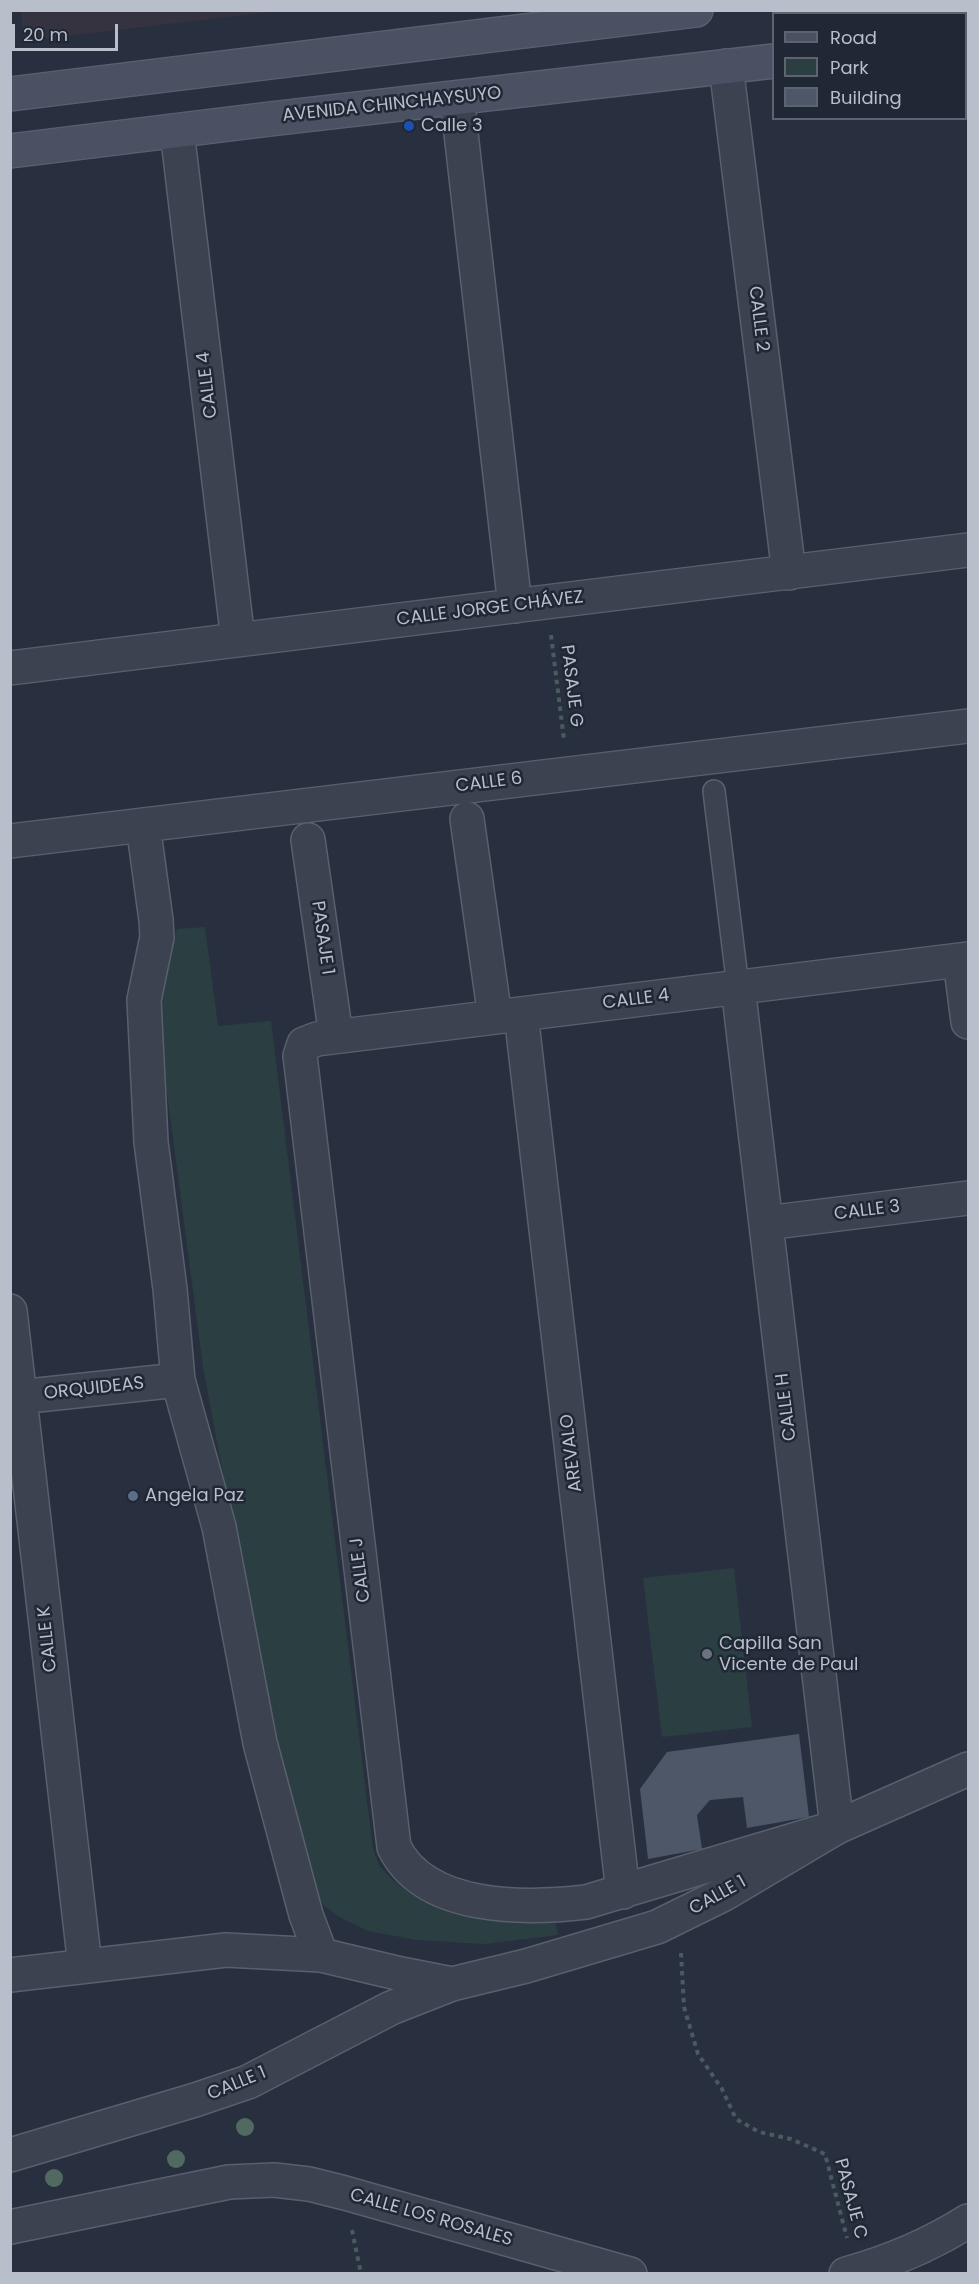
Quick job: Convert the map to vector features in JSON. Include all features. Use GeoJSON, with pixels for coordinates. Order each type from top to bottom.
{"type":"FeatureCollection","features":[{"type":"Feature","properties":{"kind":"main road"},"geometry":{"type":"LineString","coordinates":[[10,94],[592,17],[696,10]]}},
{"type":"Feature","properties":{"kind":"main road","name":"AVENIDA CHINCHAYSUYO"},"geometry":{"type":"LineString","coordinates":[[10,152],[772,61]]}},
{"type":"Feature","properties":{"kind":"street","name":"CALLE 2"},"geometry":{"type":"LineString","coordinates":[[726,66],[789,573]]}},
{"type":"Feature","properties":{"kind":"street"},"geometry":{"type":"LineString","coordinates":[[457,98],[515,606]]}},
{"type":"Feature","properties":{"kind":"street","name":"CALLE 4"},"geometry":{"type":"LineString","coordinates":[[177,131],[238,640]]}},
{"type":"Feature","properties":{"kind":"street","name":"CALLE JORGE CHÁVEZ"},"geometry":{"type":"LineString","coordinates":[[10,668],[969,550]]}},
{"type":"Feature","properties":{"kind":"street","name":"CALLE 6"},"geometry":{"type":"LineString","coordinates":[[10,841],[969,726]]}},
{"type":"Feature","properties":{"kind":"street","name":"AREVALO"},"geometry":{"type":"LineString","coordinates":[[467,819],[508,1015],[623,1892]]}},
{"type":"Feature","properties":{"kind":"street"},"geometry":{"type":"LineString","coordinates":[[142,825],[157,937],[144,1000],[150,1130],[170,1289],[178,1380],[219,1527],[260,1743],[306,1915],[321,1955]]}},
{"type":"Feature","properties":{"kind":"street","name":"PASAJE 1"},"geometry":{"type":"LineString","coordinates":[[308,840],[336,1036]]}},
{"type":"Feature","properties":{"kind":"street"},"geometry":{"type":"LineString","coordinates":[[964,959],[969,1022]]}},
{"type":"Feature","properties":{"kind":"street","name":"CALLE 4"},"geometry":{"type":"LineString","coordinates":[[304,1044],[336,1036],[964,959]]}},
{"type":"Feature","properties":{"kind":"street","name":"CALLE H"},"geometry":{"type":"LineString","coordinates":[[738,987],[837,1827]]}},
{"type":"Feature","properties":{"kind":"street","name":"CALLE J"},"geometry":{"type":"LineString","coordinates":[[304,1044],[300,1056],[394,1847],[401,1861],[428,1883],[456,1895],[487,1903],[553,1906],[586,1902],[623,1892],[837,1827]]}},
{"type":"Feature","properties":{"kind":"street","name":"CALLE 3"},"geometry":{"type":"LineString","coordinates":[[766,1223],[969,1198]]}},
{"type":"Feature","properties":{"kind":"street","name":"CALLE K"},"geometry":{"type":"LineString","coordinates":[[10,1311],[15,1397],[85,1966]]}},
{"type":"Feature","properties":{"kind":"street","name":"ORQUIDEAS"},"geometry":{"type":"LineString","coordinates":[[15,1397],[178,1380]]}},
{"type":"Feature","properties":{"kind":"street","name":"CALLE 1"},"geometry":{"type":"LineString","coordinates":[[10,2155],[248,2082],[391,2008],[452,1984],[548,1960],[675,1919],[724,1894],[837,1827],[969,1770]]}},
{"type":"Feature","properties":{"kind":"street","name":"CALLE 1"},"geometry":{"type":"LineString","coordinates":[[10,1975],[226,1950],[321,1955],[452,1984]]}},
{"type":"Feature","properties":{"kind":"street","name":"CALLE LOS ROSALES"},"geometry":{"type":"LineString","coordinates":[[10,2227],[229,2182],[274,2180],[309,2184],[630,2274]]}},
{"type":"Feature","properties":{"kind":"street"},"geometry":{"type":"LineString","coordinates":[[851,2272],[907,2254],[941,2238],[969,2221]]}},
{"type":"Feature","properties":{"kind":"lane"},"geometry":{"type":"LineString","coordinates":[[714,791],[738,987]]}},
{"type":"Feature","properties":{"kind":"path","name":"PASAJE G"},"geometry":{"type":"LineString","coordinates":[[547,602],[568,774]]}},
{"type":"Feature","properties":{"kind":"path","name":"PASAJE C"},"geometry":{"type":"LineString","coordinates":[[675,1919],[681,1947],[684,2007],[698,2055],[722,2089],[736,2119],[759,2132],[791,2139],[825,2154],[851,2272]]}},
{"type":"Feature","properties":{"kind":"shaded area"},"geometry":{"type":"Polygon","coordinates":[[[21,10],[277,11],[24,41],[21,10]]]}},
{"type":"Feature","properties":{"kind":"green space"},"geometry":{"type":"Polygon","coordinates":[[[205,927],[218,1026],[271,1021],[373,1849],[383,1870],[395,1882],[423,1900],[455,1912],[488,1919],[517,1921],[555,1919],[558,1935],[484,1944],[417,1940],[368,1931],[341,1918],[323,1905],[311,1880],[268,1714],[203,1367],[159,1032],[163,980],[177,929],[205,927]]]}},
{"type":"Feature","properties":{"kind":"green space"},"geometry":{"type":"Polygon","coordinates":[[[734,1568],[752,1727],[662,1737],[643,1578],[734,1568]]]}},
{"type":"Feature","properties":{"kind":"building"},"geometry":{"type":"Polygon","coordinates":[[[799,1734],[809,1817],[747,1828],[743,1797],[710,1800],[697,1815],[702,1849],[648,1859],[640,1789],[667,1752],[799,1734]]]}},
{"type":"Feature","properties":{"kind":"place","name":"Calle 3"},"geometry":{"type":"Point","coordinates":[409,126]}},
{"type":"Feature","properties":{"kind":"place","name":"Angela Paz"},"geometry":{"type":"Point","coordinates":[133,1496]}},
{"type":"Feature","properties":{"kind":"place","name":"Capilla San Vicente de Paul"},"geometry":{"type":"Point","coordinates":[707,1654]}}]}
